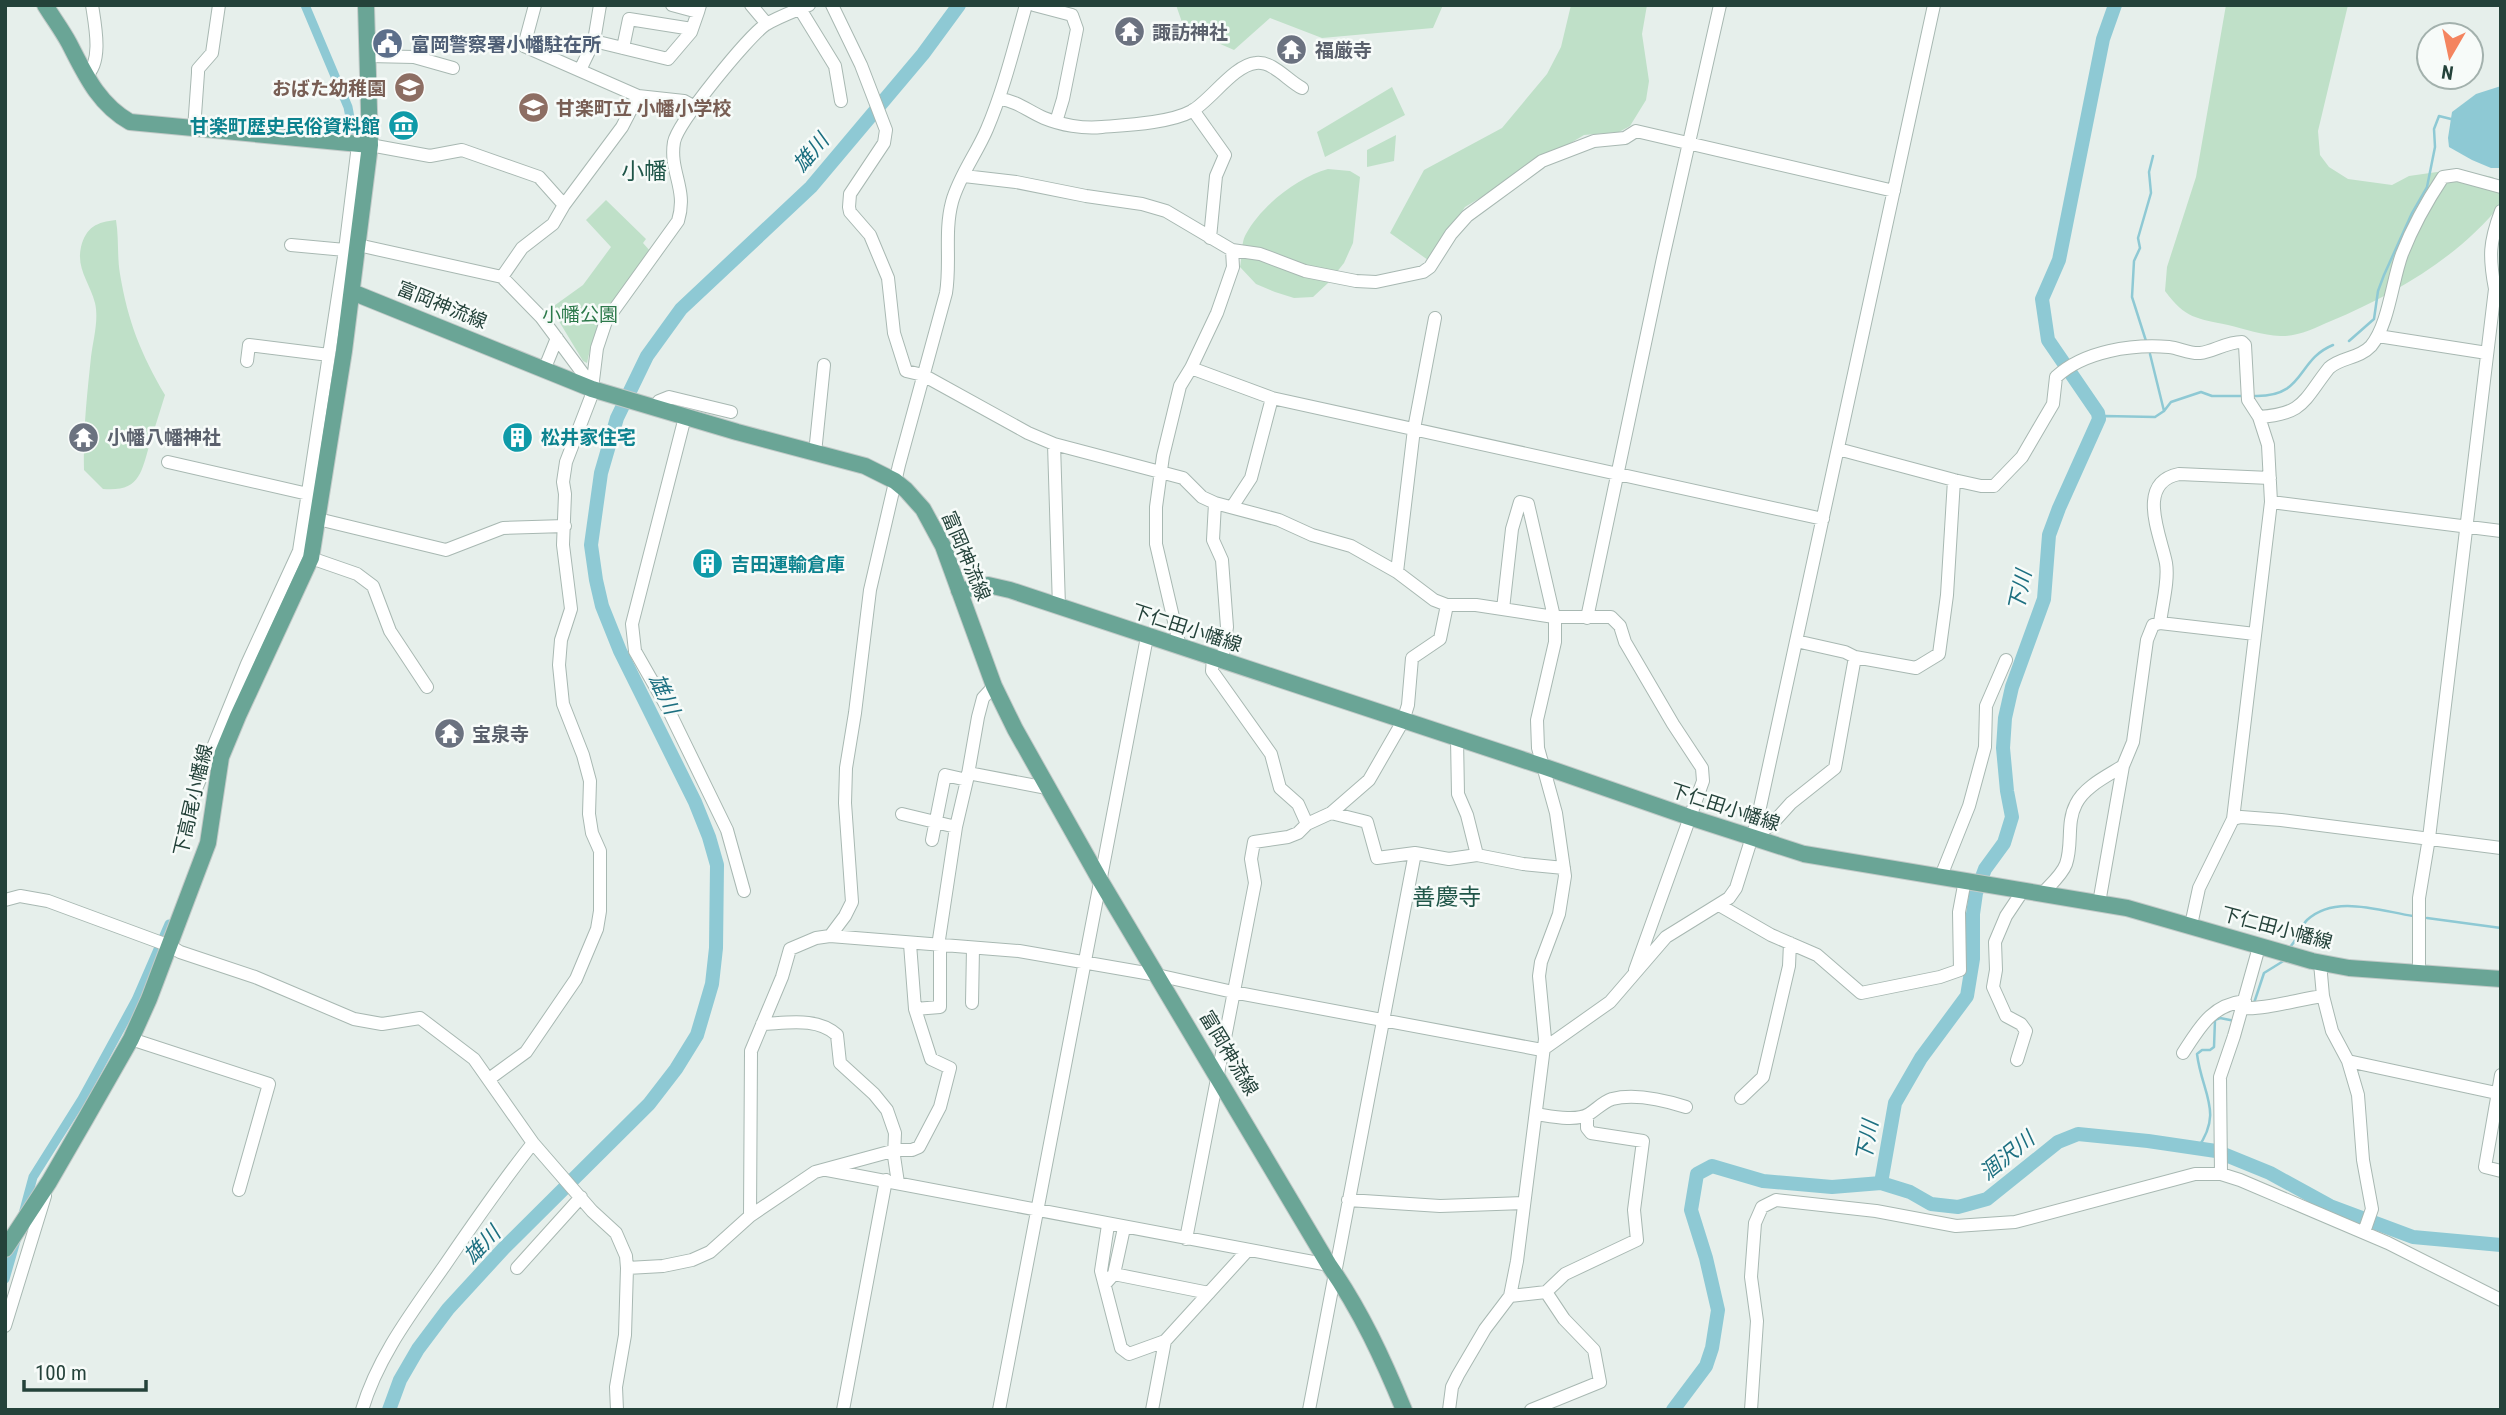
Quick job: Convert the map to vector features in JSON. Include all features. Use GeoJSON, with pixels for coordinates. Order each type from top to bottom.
{"type":"FeatureCollection","features":[{"type":"Feature","properties":{"kind":"main road"},"geometry":{"type":"LineString","coordinates":[[45,5],[104,103],[130,122],[364,145]]}},
{"type":"Feature","properties":{"kind":"main road"},"geometry":{"type":"LineString","coordinates":[[352,292],[351,247],[364,145],[369,56],[366,5]]}},
{"type":"Feature","properties":{"kind":"main road","name":"富岡神流線"},"geometry":{"type":"LineString","coordinates":[[352,292],[544,370],[647,406],[865,466],[895,481],[916,501],[930,519],[943,545],[994,686],[1047,788],[1371,1334],[1404,1410]]}},
{"type":"Feature","properties":{"kind":"main road","name":"下高尾小幡線"},"geometry":{"type":"LineString","coordinates":[[5,1249],[49,1182],[131,1039],[170,946],[211,832],[221,757],[253,667],[311,558],[352,292]]}},
{"type":"Feature","properties":{"kind":"main road","name":"下仁田小幡線"},"geometry":{"type":"LineString","coordinates":[[959,591],[980,585],[995,586],[1804,854],[2127,908],[2320,963],[2359,969],[2501,979]]}},
{"type":"Feature","properties":{"kind":"street"},"geometry":{"type":"LineString","coordinates":[[86,76],[92,71],[94,62],[92,5]]}},
{"type":"Feature","properties":{"kind":"street"},"geometry":{"type":"LineString","coordinates":[[194,129],[198,73],[212,53],[219,5]]}},
{"type":"Feature","properties":{"kind":"street"},"geometry":{"type":"LineString","coordinates":[[535,5],[524,46],[638,96],[684,101],[695,107]]}},
{"type":"Feature","properties":{"kind":"street"},"geometry":{"type":"LineString","coordinates":[[580,70],[594,41],[600,5]]}},
{"type":"Feature","properties":{"kind":"street"},"geometry":{"type":"LineString","coordinates":[[594,41],[668,59],[692,29],[699,9],[672,5]]}},
{"type":"Feature","properties":{"kind":"street"},"geometry":{"type":"LineString","coordinates":[[751,5],[766,24]]}},
{"type":"Feature","properties":{"kind":"street"},"geometry":{"type":"LineString","coordinates":[[832,5],[861,65],[868,90],[886,130],[884,143],[850,194],[849,207],[855,219],[870,235],[888,278],[894,333],[906,371],[923,375],[1028,433],[1054,444],[1183,478],[1202,497],[1215,503],[1279,520],[1312,535],[1350,546],[1397,572],[1434,600],[1447,605],[1476,605],[1554,617],[1611,617],[1620,626],[1625,642],[1702,768],[1703,781],[1632,977]]}},
{"type":"Feature","properties":{"kind":"street"},"geometry":{"type":"LineString","coordinates":[[830,936],[852,902],[845,803],[846,768],[870,590],[895,481],[946,293],[948,219],[952,199],[1000,99],[1026,5]]}},
{"type":"Feature","properties":{"kind":"street"},"geometry":{"type":"LineString","coordinates":[[1034,5],[1072,15],[1076,21],[1077,29],[1056,122]]}},
{"type":"Feature","properties":{"kind":"street"},"geometry":{"type":"LineString","coordinates":[[1587,618],[1720,5]]}},
{"type":"Feature","properties":{"kind":"street"},"geometry":{"type":"LineString","coordinates":[[751,1216],[751,1051],[782,977],[790,949],[816,938],[830,936],[1020,951],[1542,1050],[1610,1002],[1666,937],[1729,898],[1736,888],[1753,838],[1934,5]]}},
{"type":"Feature","properties":{"kind":"street"},"geometry":{"type":"LineString","coordinates":[[489,1079],[526,1052],[576,979],[597,929],[600,911],[600,851],[592,833],[589,814],[590,781],[563,704],[559,665],[561,640],[571,609],[563,545],[563,482],[566,462],[591,397],[597,348],[607,321],[678,221],[682,199],[674,166],[676,134],[743,46],[766,24],[804,7],[835,66],[841,101]]}},
{"type":"Feature","properties":{"kind":"street"},"geometry":{"type":"LineString","coordinates":[[623,48],[629,19],[692,29]]}},
{"type":"Feature","properties":{"kind":"street"},"geometry":{"type":"LineString","coordinates":[[369,56],[414,57],[453,68]]}},
{"type":"Feature","properties":{"kind":"street"},"geometry":{"type":"LineString","coordinates":[[1000,99],[1009,100],[1056,122],[1101,127],[1179,116],[1194,110],[1241,69],[1255,63],[1268,65],[1302,88]]}},
{"type":"Feature","properties":{"kind":"street"},"geometry":{"type":"LineString","coordinates":[[502,276],[522,248],[552,224],[622,127],[638,96]]}},
{"type":"Feature","properties":{"kind":"street"},"geometry":{"type":"LineString","coordinates":[[1194,110],[1225,155],[1216,176],[1210,238]]}},
{"type":"Feature","properties":{"kind":"street"},"geometry":{"type":"LineString","coordinates":[[964,176],[1016,182],[1086,197],[1142,204],[1166,211],[1232,250],[1261,254],[1305,271],[1376,282],[1423,272],[1430,267],[1451,234],[1467,216],[1542,161],[1594,141],[1617,140],[1636,131],[1894,191]]}},
{"type":"Feature","properties":{"kind":"street"},"geometry":{"type":"LineString","coordinates":[[364,145],[430,156],[462,150],[539,177],[564,205]]}},
{"type":"Feature","properties":{"kind":"street"},"geometry":{"type":"LineString","coordinates":[[2259,417],[2284,415],[2296,410],[2334,363],[2359,356],[2378,336],[2402,253],[2418,218],[2443,177],[2457,175],[2501,187]]}},
{"type":"Feature","properties":{"kind":"street"},"geometry":{"type":"LineString","coordinates":[[2419,974],[2419,898],[2430,838],[2495,289],[2489,257],[2494,228],[2501,211]]}},
{"type":"Feature","properties":{"kind":"street"},"geometry":{"type":"LineString","coordinates":[[291,244],[351,247],[502,276],[541,317],[592,385]]}},
{"type":"Feature","properties":{"kind":"street"},"geometry":{"type":"LineString","coordinates":[[196,789],[253,667],[299,551],[329,355],[351,247]]}},
{"type":"Feature","properties":{"kind":"street"},"geometry":{"type":"LineString","coordinates":[[1180,647],[1154,528],[1160,473],[1180,386],[1217,313],[1233,267],[1232,250]]}},
{"type":"Feature","properties":{"kind":"street"},"geometry":{"type":"LineString","coordinates":[[1397,572],[1414,429],[1436,318]]}},
{"type":"Feature","properties":{"kind":"street"},"geometry":{"type":"LineString","coordinates":[[2378,336],[2487,353]]}},
{"type":"Feature","properties":{"kind":"street"},"geometry":{"type":"LineString","coordinates":[[544,370],[556,338]]}},
{"type":"Feature","properties":{"kind":"street"},"geometry":{"type":"LineString","coordinates":[[1838,449],[1954,480],[1994,486],[2022,457],[2053,404],[2056,377],[2072,366],[2100,354],[2119,350],[2169,347],[2201,353],[2214,347],[2242,342],[2245,345],[2248,400],[2259,417],[2268,445],[2271,502],[2232,818],[2199,888],[2191,925]]}},
{"type":"Feature","properties":{"kind":"street"},"geometry":{"type":"LineString","coordinates":[[247,360],[249,345],[329,355]]}},
{"type":"Feature","properties":{"kind":"street"},"geometry":{"type":"LineString","coordinates":[[815,453],[824,365]]}},
{"type":"Feature","properties":{"kind":"street"},"geometry":{"type":"LineString","coordinates":[[1191,368],[1272,398],[1823,519]]}},
{"type":"Feature","properties":{"kind":"street"},"geometry":{"type":"LineString","coordinates":[[647,406],[669,397],[731,412]]}},
{"type":"Feature","properties":{"kind":"street"},"geometry":{"type":"LineString","coordinates":[[1232,507],[1251,478],[1272,398]]}},
{"type":"Feature","properties":{"kind":"street"},"geometry":{"type":"LineString","coordinates":[[685,417],[632,624],[635,651],[667,707],[727,830],[744,891]]}},
{"type":"Feature","properties":{"kind":"street"},"geometry":{"type":"LineString","coordinates":[[1054,444],[1059,607]]}},
{"type":"Feature","properties":{"kind":"street"},"geometry":{"type":"LineString","coordinates":[[167,463],[308,494]]}},
{"type":"Feature","properties":{"kind":"street"},"geometry":{"type":"LineString","coordinates":[[2160,623],[2166,565],[2153,515],[2162,482],[2179,474],[2270,478]]}},
{"type":"Feature","properties":{"kind":"street"},"geometry":{"type":"LineString","coordinates":[[1796,641],[1846,652],[1855,657],[1916,668],[1938,654],[1947,595],[1954,480]]}},
{"type":"Feature","properties":{"kind":"street"},"geometry":{"type":"LineString","coordinates":[[1449,1410],[1452,1387],[1458,1375],[1485,1329],[1510,1296],[1517,1261],[1545,1039],[1538,976],[1559,914],[1565,876],[1556,813],[1538,748],[1537,720],[1555,642],[1554,617],[1528,504],[1520,502],[1512,529],[1503,609]]}},
{"type":"Feature","properties":{"kind":"street"},"geometry":{"type":"LineString","coordinates":[[2271,502],[2501,531]]}},
{"type":"Feature","properties":{"kind":"street"},"geometry":{"type":"LineString","coordinates":[[1215,503],[1213,540],[1222,560],[1227,627],[1218,660],[1212,671],[1271,754],[1280,788],[1298,804],[1307,824]]}},
{"type":"Feature","properties":{"kind":"street"},"geometry":{"type":"LineString","coordinates":[[318,519],[446,550],[503,528],[565,526]]}},
{"type":"Feature","properties":{"kind":"street"},"geometry":{"type":"LineString","coordinates":[[311,558],[357,573],[373,586],[390,631],[427,687]]}},
{"type":"Feature","properties":{"kind":"street"},"geometry":{"type":"LineString","coordinates":[[1186,1239],[1255,883],[1251,859],[1254,842],[1288,837],[1298,832],[1307,824],[1331,813],[1369,780],[1404,721],[1412,658],[1440,639],[1447,605]]}},
{"type":"Feature","properties":{"kind":"street"},"geometry":{"type":"LineString","coordinates":[[2099,903],[2123,766],[2133,742],[2147,640],[2153,625],[2160,623],[2255,634]]}},
{"type":"Feature","properties":{"kind":"street"},"geometry":{"type":"LineString","coordinates":[[999,1410],[1147,636]]}},
{"type":"Feature","properties":{"kind":"street"},"geometry":{"type":"LineString","coordinates":[[1753,838],[1835,768],[1855,657]]}},
{"type":"Feature","properties":{"kind":"street"},"geometry":{"type":"LineString","coordinates":[[1941,876],[1969,806],[1985,747],[1986,706],[2006,660]]}},
{"type":"Feature","properties":{"kind":"street"},"geometry":{"type":"LineString","coordinates":[[915,1009],[940,1007],[939,946],[956,827],[983,698],[994,686]]}},
{"type":"Feature","properties":{"kind":"street"},"geometry":{"type":"LineString","coordinates":[[1457,739],[1458,793],[1467,814],[1477,855]]}},
{"type":"Feature","properties":{"kind":"street"},"geometry":{"type":"LineString","coordinates":[[2042,894],[2065,867],[2070,850],[2070,821],[2077,802],[2093,786],[2123,766]]}},
{"type":"Feature","properties":{"kind":"street"},"geometry":{"type":"LineString","coordinates":[[932,840],[945,775],[1047,788]]}},
{"type":"Feature","properties":{"kind":"street"},"geometry":{"type":"LineString","coordinates":[[1331,813],[1367,822],[1377,858],[1415,853],[1449,859],[1477,855],[1523,864],[1564,868]]}},
{"type":"Feature","properties":{"kind":"street"},"geometry":{"type":"LineString","coordinates":[[902,814],[956,827]]}},
{"type":"Feature","properties":{"kind":"street"},"geometry":{"type":"LineString","coordinates":[[2232,818],[2281,820],[2501,848]]}},
{"type":"Feature","properties":{"kind":"street"},"geometry":{"type":"LineString","coordinates":[[1309,1410],[1332,1270],[1415,853]]}},
{"type":"Feature","properties":{"kind":"street"},"geometry":{"type":"LineString","coordinates":[[1719,905],[1817,955],[1861,993],[1940,977],[1960,970],[1959,912],[1969,881]]}},
{"type":"Feature","properties":{"kind":"street"},"geometry":{"type":"LineString","coordinates":[[2017,1060],[2026,1031],[2021,1024],[2007,1016],[1993,987],[1996,970],[1995,942],[2006,916],[2022,892]]}},
{"type":"Feature","properties":{"kind":"street"},"geometry":{"type":"LineString","coordinates":[[5,900],[20,896],[48,901],[180,952],[255,977],[354,1019],[382,1024],[420,1017],[474,1059],[533,1143],[592,1211],[616,1233],[626,1256],[625,1335],[617,1387],[617,1410]]}},
{"type":"Feature","properties":{"kind":"street"},"geometry":{"type":"LineString","coordinates":[[1741,1098],[1763,1077],[1789,966],[1790,943]]}},
{"type":"Feature","properties":{"kind":"street"},"geometry":{"type":"LineString","coordinates":[[627,1268],[663,1266],[692,1260],[710,1252],[751,1216],[816,1172],[845,1162],[919,1147],[940,1107],[950,1068],[931,1059],[915,1009],[910,944]]}},
{"type":"Feature","properties":{"kind":"street"},"geometry":{"type":"LineString","coordinates":[[2221,1172],[2220,1077],[2259,947]]}},
{"type":"Feature","properties":{"kind":"street"},"geometry":{"type":"LineString","coordinates":[[972,1003],[973,948]]}},
{"type":"Feature","properties":{"kind":"street"},"geometry":{"type":"LineString","coordinates":[[2320,963],[2323,996],[2332,1031],[2348,1061],[2358,1095],[2363,1160],[2372,1209],[2364,1232]]}},
{"type":"Feature","properties":{"kind":"street"},"geometry":{"type":"LineString","coordinates":[[2183,1053],[2203,1022],[2225,1005],[2244,1004],[2258,1009],[2323,996]]}},
{"type":"Feature","properties":{"kind":"street"},"geometry":{"type":"LineString","coordinates":[[762,1024],[816,1023],[828,1027],[837,1035],[840,1063],[874,1094],[887,1110],[895,1133],[892,1182],[843,1410]]}},
{"type":"Feature","properties":{"kind":"street"},"geometry":{"type":"LineString","coordinates":[[131,1039],[269,1084],[239,1190]]}},
{"type":"Feature","properties":{"kind":"street"},"geometry":{"type":"LineString","coordinates":[[2348,1061],[2499,1094]]}},
{"type":"Feature","properties":{"kind":"street"},"geometry":{"type":"LineString","coordinates":[[2501,1075],[2485,1167],[2501,1171]]}},
{"type":"Feature","properties":{"kind":"street"},"geometry":{"type":"LineString","coordinates":[[1536,1114],[1587,1116],[1608,1100],[1618,1098],[1660,1099],[1686,1107]]}},
{"type":"Feature","properties":{"kind":"street"},"geometry":{"type":"LineString","coordinates":[[1510,1296],[1546,1292],[1565,1274],[1637,1240],[1634,1210],[1643,1141],[1591,1133],[1587,1128],[1587,1116]]}},
{"type":"Feature","properties":{"kind":"street"},"geometry":{"type":"LineString","coordinates":[[362,1410],[377,1371],[398,1333],[533,1143]]}},
{"type":"Feature","properties":{"kind":"street"},"geometry":{"type":"LineString","coordinates":[[827,1170],[1247,1251],[1332,1270]]}},
{"type":"Feature","properties":{"kind":"street"},"geometry":{"type":"LineString","coordinates":[[1751,1410],[1757,1321],[1751,1277],[1757,1214],[1769,1203],[1785,1199],[1875,1211],[1956,1226],[2015,1222],[2195,1174],[2221,1172],[2364,1232],[2501,1300]]}},
{"type":"Feature","properties":{"kind":"street"},"geometry":{"type":"LineString","coordinates":[[5,1326],[49,1182]]}},
{"type":"Feature","properties":{"kind":"street"},"geometry":{"type":"LineString","coordinates":[[517,1268],[580,1196]]}},
{"type":"Feature","properties":{"kind":"street"},"geometry":{"type":"LineString","coordinates":[[1348,1200],[1440,1206],[1524,1203]]}},
{"type":"Feature","properties":{"kind":"street"},"geometry":{"type":"LineString","coordinates":[[1108,1225],[1101,1271],[1110,1279],[1209,1293]]}},
{"type":"Feature","properties":{"kind":"street"},"geometry":{"type":"LineString","coordinates":[[1124,1228],[1110,1279],[1121,1349],[1129,1354],[1165,1341],[1247,1251]]}},
{"type":"Feature","properties":{"kind":"street"},"geometry":{"type":"LineString","coordinates":[[1531,1410],[1600,1382],[1594,1350],[1564,1319],[1546,1292]]}},
{"type":"Feature","properties":{"kind":"street"},"geometry":{"type":"LineString","coordinates":[[1152,1410],[1165,1341]]}},
{"type":"Feature","properties":{"kind":"green space"},"geometry":{"type":"Polygon","coordinates":[[[1176,5],[1443,5],[1433,28],[1322,38],[1270,18],[1234,50],[1184,28],[1176,5]]]}},
{"type":"Feature","properties":{"kind":"green space"},"geometry":{"type":"Polygon","coordinates":[[[1571,5],[1647,5],[1642,34],[1649,81],[1646,100],[1630,126],[1619,132],[1584,135],[1465,207],[1428,260],[1390,233],[1424,170],[1502,128],[1547,74],[1561,47],[1571,5]]]}},
{"type":"Feature","properties":{"kind":"green space"},"geometry":{"type":"Polygon","coordinates":[[[2226,5],[2348,5],[2318,131],[2320,155],[2329,167],[2348,179],[2392,185],[2409,176],[2437,172],[2493,177],[2501,188],[2501,204],[2465,241],[2423,273],[2378,299],[2306,332],[2286,336],[2267,334],[2200,319],[2179,307],[2165,291],[2167,267],[2196,177],[2226,5]]]}},
{"type":"Feature","properties":{"kind":"green space"},"geometry":{"type":"Polygon","coordinates":[[[1392,87],[1405,115],[1325,157],[1317,132],[1392,87]]]}},
{"type":"Feature","properties":{"kind":"green space"},"geometry":{"type":"Polygon","coordinates":[[[1396,135],[1394,161],[1367,167],[1367,150],[1396,135]]]}},
{"type":"Feature","properties":{"kind":"green space"},"geometry":{"type":"Polygon","coordinates":[[[1328,169],[1350,171],[1360,177],[1353,243],[1344,263],[1313,297],[1294,298],[1256,284],[1240,267],[1244,237],[1261,213],[1281,194],[1316,173],[1328,169]]]}},
{"type":"Feature","properties":{"kind":"green space","name":"小幡公園"},"geometry":{"type":"Polygon","coordinates":[[[606,200],[646,239],[643,243],[651,252],[604,318],[587,363],[583,361],[551,308],[583,285],[611,247],[586,220],[606,200]]]}},
{"type":"Feature","properties":{"kind":"green space"},"geometry":{"type":"Polygon","coordinates":[[[116,220],[119,268],[131,323],[165,395],[141,472],[132,484],[103,489],[84,470],[86,413],[96,316],[95,303],[82,269],[80,255],[83,240],[89,230],[103,222],[116,220]]]}},
{"type":"Feature","properties":{"kind":"water"},"geometry":{"type":"Polygon","coordinates":[[[2501,86],[2501,168],[2491,168],[2449,147],[2448,138],[2452,112],[2476,94],[2501,86]]]}},
{"type":"Feature","properties":{"kind":"waterway"},"geometry":{"type":"LineString","coordinates":[[305,5],[348,107],[354,139]]}},
{"type":"Feature","properties":{"kind":"waterway","name":"雄川"},"geometry":{"type":"LineString","coordinates":[[389,1410],[400,1380],[418,1349],[448,1309],[504,1248],[649,1104],[676,1069],[697,1035],[712,984],[716,948],[717,865],[709,837],[695,802],[620,651],[602,606],[596,580],[591,545],[601,473],[617,418],[647,356],[681,309],[811,187],[923,54],[959,5]]}},
{"type":"Feature","properties":{"kind":"waterway","name":"下川"},"geometry":{"type":"LineString","coordinates":[[1881,1183],[1895,1103],[1921,1058],[1967,996],[1973,959],[1976,893],[1985,869],[2004,843],[2012,817],[2003,748],[2005,718],[2012,687],[2044,599],[2049,535],[2099,419],[2098,413],[2048,340],[2042,299],[2059,260],[2103,39],[2115,5]]}},
{"type":"Feature","properties":{"kind":"waterway"},"geometry":{"type":"LineString","coordinates":[[2349,341],[2374,319],[2378,291],[2384,275],[2427,187],[2435,147],[2434,129],[2439,116],[2451,119]]}},
{"type":"Feature","properties":{"kind":"waterway"},"geometry":{"type":"LineString","coordinates":[[2146,341],[2132,297],[2134,261],[2140,248],[2138,238],[2151,193],[2149,172],[2153,156]]}},
{"type":"Feature","properties":{"kind":"waterway"},"geometry":{"type":"LineString","coordinates":[[2255,396],[2284,391],[2312,359],[2333,345]]}},
{"type":"Feature","properties":{"kind":"waterway"},"geometry":{"type":"LineString","coordinates":[[2150,354],[2164,411]]}},
{"type":"Feature","properties":{"kind":"waterway"},"geometry":{"type":"LineString","coordinates":[[2099,419],[2105,416],[2155,417],[2171,402],[2201,392],[2212,396],[2241,396]]}},
{"type":"Feature","properties":{"kind":"waterway"},"geometry":{"type":"LineString","coordinates":[[2290,947],[2307,920],[2318,912],[2331,908],[2358,906],[2413,916]]}},
{"type":"Feature","properties":{"kind":"waterway"},"geometry":{"type":"LineString","coordinates":[[2427,918],[2501,928]]}},
{"type":"Feature","properties":{"kind":"waterway"},"geometry":{"type":"LineString","coordinates":[[23,1214],[33,1177],[82,1099],[136,1000],[169,924]]}},
{"type":"Feature","properties":{"kind":"waterway"},"geometry":{"type":"LineString","coordinates":[[2254,1003],[2264,973],[2285,960]]}},
{"type":"Feature","properties":{"kind":"waterway"},"geometry":{"type":"LineString","coordinates":[[2197,1149],[2205,1136],[2210,1113],[2197,1054],[2214,1047],[2215,1020],[2220,1018],[2235,1021]]}},
{"type":"Feature","properties":{"kind":"waterway","name":"涸沢川"},"geometry":{"type":"LineString","coordinates":[[1673,1410],[1706,1366],[1712,1348],[1718,1310],[1691,1210],[1697,1174],[1712,1166],[1763,1181],[1832,1187],[1881,1183],[1910,1192],[1931,1204],[1958,1207],[1987,1199],[2058,1142],[2078,1134],[2148,1141],[2216,1151],[2270,1173],[2330,1206],[2413,1237],[2501,1245]]}},
{"type":"Feature","properties":{"kind":"waterway"},"geometry":{"type":"LineString","coordinates":[[5,1279],[16,1241]]}},
{"type":"Feature","properties":{"kind":"place","name":"諏訪神社"},"geometry":{"type":"Point","coordinates":[1129,32]}},
{"type":"Feature","properties":{"kind":"place","name":"富岡警察署小幡駐在所"},"geometry":{"type":"Point","coordinates":[388,44]}},
{"type":"Feature","properties":{"kind":"place","name":"福厳寺"},"geometry":{"type":"Point","coordinates":[1292,50]}},
{"type":"Feature","properties":{"kind":"place","name":"おばた幼稚園"},"geometry":{"type":"Point","coordinates":[409,88]}},
{"type":"Feature","properties":{"kind":"place","name":"甘楽町立 小幡小学校"},"geometry":{"type":"Point","coordinates":[533,108]}},
{"type":"Feature","properties":{"kind":"place","name":"甘楽町歴史民俗資料館"},"geometry":{"type":"Point","coordinates":[403,126]}},
{"type":"Feature","properties":{"kind":"place","name":"小幡八幡神社"},"geometry":{"type":"Point","coordinates":[84,437]}},
{"type":"Feature","properties":{"kind":"place","name":"松井家住宅"},"geometry":{"type":"Point","coordinates":[518,437]}},
{"type":"Feature","properties":{"kind":"place","name":"吉田運輸倉庫"},"geometry":{"type":"Point","coordinates":[708,564]}},
{"type":"Feature","properties":{"kind":"place","name":"宝泉寺"},"geometry":{"type":"Point","coordinates":[449,734]}},
{"type":"Feature","properties":{"kind":"district","name":"小幡"},"geometry":{"type":"Point","coordinates":[644,171]}},
{"type":"Feature","properties":{"kind":"district","name":"善慶寺"},"geometry":{"type":"Point","coordinates":[1447,897]}}]}
